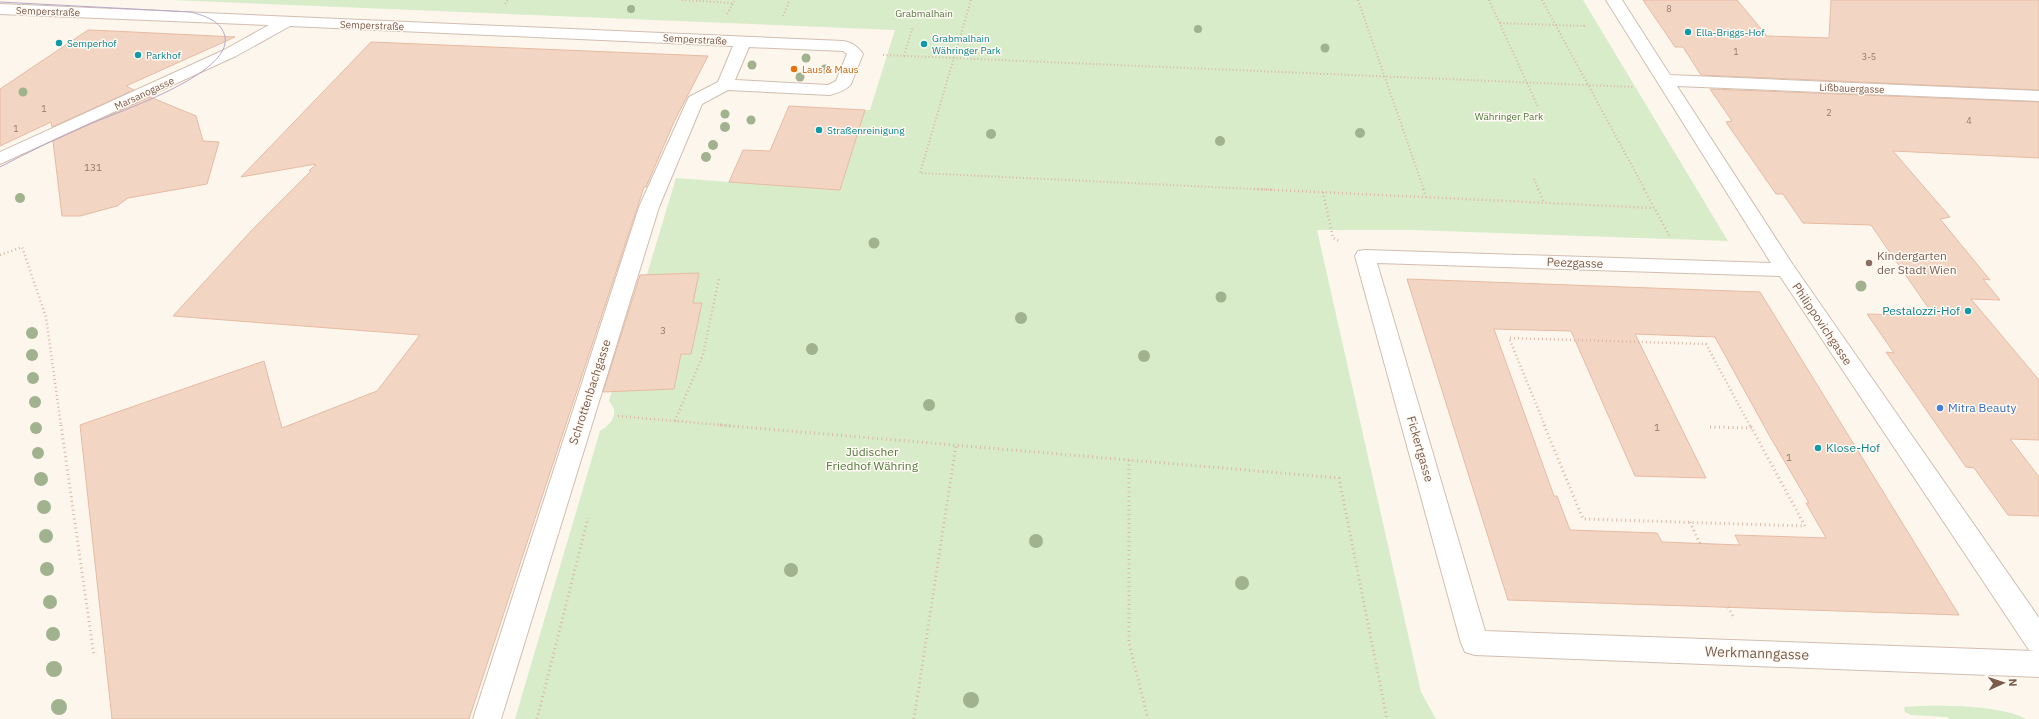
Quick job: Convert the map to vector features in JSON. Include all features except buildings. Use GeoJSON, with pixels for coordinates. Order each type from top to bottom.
{"type":"FeatureCollection","features":[{"type":"Feature","properties":{"kind":"street"},"geometry":{"type":"LineString","coordinates":[[61,12],[83,0]]}},
{"type":"Feature","properties":{"kind":"street","name":"Philippovichgasse"},"geometry":{"type":"LineString","coordinates":[[1614,0],[1786,270],[2039,641]]}},
{"type":"Feature","properties":{"kind":"street","name":"Semperstraße"},"geometry":{"type":"LineString","coordinates":[[0,9],[843,46],[849,47],[855,54]]}},
{"type":"Feature","properties":{"kind":"street","name":"Marsanogasse"},"geometry":{"type":"LineString","coordinates":[[0,159],[230,53],[287,22]]}},
{"type":"Feature","properties":{"kind":"street","name":"Semperstraße"},"geometry":{"type":"LineString","coordinates":[[725,85],[743,42]]}},
{"type":"Feature","properties":{"kind":"street"},"geometry":{"type":"LineString","coordinates":[[725,85],[830,90],[842,84],[855,54]]}},
{"type":"Feature","properties":{"kind":"street","name":"Lißbauergasse"},"geometry":{"type":"LineString","coordinates":[[1664,80],[2039,96]]}},
{"type":"Feature","properties":{"kind":"street","name":"Schrottenbachgasse"},"geometry":{"type":"LineString","coordinates":[[488,719],[649,207],[695,101],[725,85]]}},
{"type":"Feature","properties":{"kind":"street","name":"Peezgasse"},"geometry":{"type":"LineString","coordinates":[[1365,256],[1786,270]]}},
{"type":"Feature","properties":{"kind":"street","name":"Fickertgasse"},"geometry":{"type":"LineString","coordinates":[[1365,256],[1475,643]]}},
{"type":"Feature","properties":{"kind":"street","name":"Werkmanngasse"},"geometry":{"type":"LineString","coordinates":[[1475,643],[2039,664]]}},
{"type":"Feature","properties":{"kind":"path"},"geometry":{"type":"LineString","coordinates":[[682,0],[733,3],[735,0]]}},
{"type":"Feature","properties":{"kind":"path"},"geometry":{"type":"LineString","coordinates":[[971,0],[920,172],[1654,208]]}},
{"type":"Feature","properties":{"kind":"path"},"geometry":{"type":"LineString","coordinates":[[1358,0],[1426,197]]}},
{"type":"Feature","properties":{"kind":"path"},"geometry":{"type":"LineString","coordinates":[[1489,0],[1529,83],[1538,107]]}},
{"type":"Feature","properties":{"kind":"path"},"geometry":{"type":"LineString","coordinates":[[1542,0],[1686,267]]}},
{"type":"Feature","properties":{"kind":"path"},"geometry":{"type":"LineString","coordinates":[[1500,24],[1584,26],[1583,24]]}},
{"type":"Feature","properties":{"kind":"path"},"geometry":{"type":"LineString","coordinates":[[904,56],[913,26]]}},
{"type":"Feature","properties":{"kind":"path"},"geometry":{"type":"LineString","coordinates":[[855,54],[1589,86],[1644,87],[1664,80]]}},
{"type":"Feature","properties":{"kind":"path"},"geometry":{"type":"LineString","coordinates":[[1534,179],[1544,202]]}},
{"type":"Feature","properties":{"kind":"path"},"geometry":{"type":"LineString","coordinates":[[1323,192],[1334,238],[1365,256]]}},
{"type":"Feature","properties":{"kind":"path"},"geometry":{"type":"LineString","coordinates":[[0,255],[22,248],[46,317],[94,656]]}},
{"type":"Feature","properties":{"kind":"path"},"geometry":{"type":"LineString","coordinates":[[675,421],[703,355],[718,278]]}},
{"type":"Feature","properties":{"kind":"path"},"geometry":{"type":"LineString","coordinates":[[1509,338],[1706,344],[1805,526],[1690,522],[1583,519],[1509,338]]}},
{"type":"Feature","properties":{"kind":"path"},"geometry":{"type":"LineString","coordinates":[[615,415],[1339,478],[1387,719]]}},
{"type":"Feature","properties":{"kind":"path"},"geometry":{"type":"LineString","coordinates":[[1710,427],[1752,428]]}},
{"type":"Feature","properties":{"kind":"path"},"geometry":{"type":"LineString","coordinates":[[914,719],[956,445]]}},
{"type":"Feature","properties":{"kind":"path"},"geometry":{"type":"LineString","coordinates":[[1129,460],[1129,643],[1148,719]]}},
{"type":"Feature","properties":{"kind":"path"},"geometry":{"type":"LineString","coordinates":[[537,719],[590,514]]}},
{"type":"Feature","properties":{"kind":"path"},"geometry":{"type":"LineString","coordinates":[[1690,522],[1700,544]]}},
{"type":"Feature","properties":{"kind":"green space","name":"Jüdischer Friedhof Währing"},"geometry":{"type":"Polygon","coordinates":[[[171,0],[1583,0],[1728,241],[1413,230],[1317,230],[1421,692],[1436,719],[515,719],[600,431],[611,422],[613,418],[614,410],[609,401],[676,178],[840,190],[865,110],[870,110],[895,30],[171,0]]]}},
{"type":"Feature","properties":{"kind":"green space"},"geometry":{"type":"Polygon","coordinates":[[[1949,706],[1983,708],[2014,714],[2026,719],[1949,719],[1948,717],[1911,715],[1905,712],[1904,707],[1949,706]]]}},
{"type":"Feature","properties":{"kind":"tram line"},"geometry":{"type":"LineString","coordinates":[[0,2],[191,12],[207,17],[217,23],[223,31],[225,37],[222,51],[210,65],[191,78],[168,91],[85,126],[0,167]]}},
{"type":"Feature","properties":{"kind":"place","name":"Ella-Briggs-Hof"},"geometry":{"type":"Point","coordinates":[1688,32]}},
{"type":"Feature","properties":{"kind":"place","name":"Semperhof"},"geometry":{"type":"Point","coordinates":[59,43]}},
{"type":"Feature","properties":{"kind":"place","name":"Grabmalhain Währinger Park"},"geometry":{"type":"Point","coordinates":[924,44]}},
{"type":"Feature","properties":{"kind":"place","name":"Parkhof"},"geometry":{"type":"Point","coordinates":[138,55]}},
{"type":"Feature","properties":{"kind":"place","name":"Laus & Maus"},"geometry":{"type":"Point","coordinates":[794,69]}},
{"type":"Feature","properties":{"kind":"place","name":"Straßenreinigung"},"geometry":{"type":"Point","coordinates":[819,130]}},
{"type":"Feature","properties":{"kind":"place","name":"Kindergarten der Stadt Wien"},"geometry":{"type":"Point","coordinates":[1869,263]}},
{"type":"Feature","properties":{"kind":"place","name":"Pestalozzi-Hof"},"geometry":{"type":"Point","coordinates":[1968,311]}},
{"type":"Feature","properties":{"kind":"place","name":"Mitra Beauty"},"geometry":{"type":"Point","coordinates":[1940,408]}},
{"type":"Feature","properties":{"kind":"place","name":"Klose-Hof"},"geometry":{"type":"Point","coordinates":[1818,448]}},
{"type":"Feature","properties":{"kind":"park label","name":"Grabmalhain"},"geometry":{"type":"Point","coordinates":[924,13]}},
{"type":"Feature","properties":{"kind":"park label","name":"Währinger Park"},"geometry":{"type":"Point","coordinates":[1509,116]}}]}
